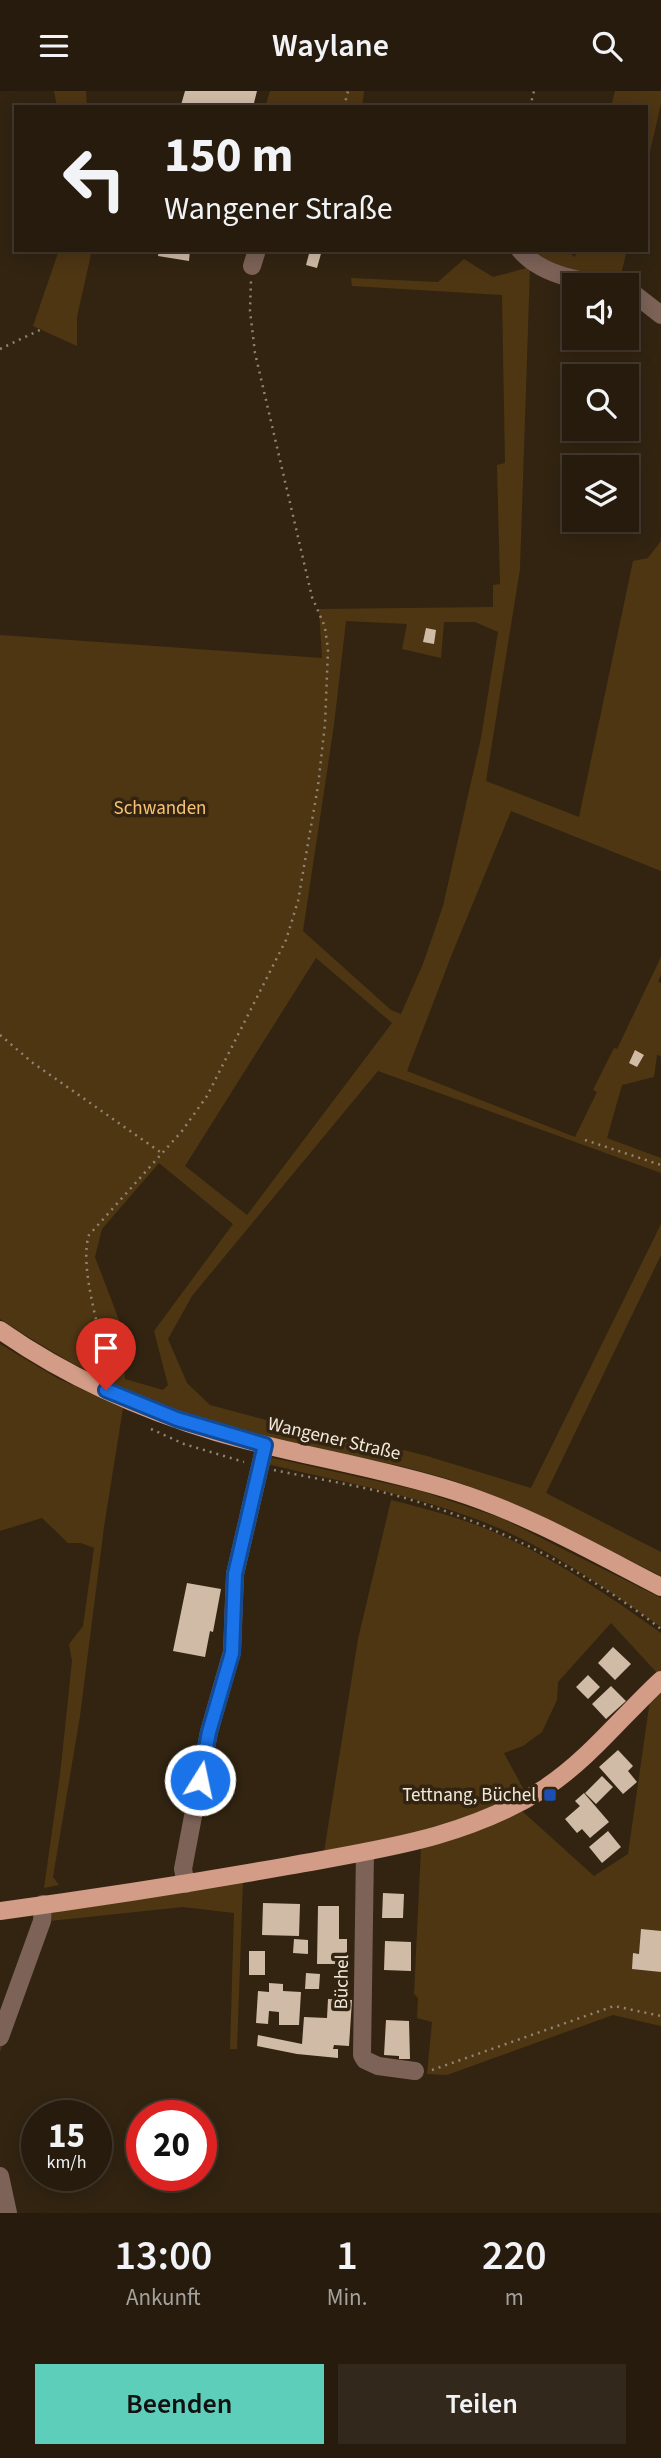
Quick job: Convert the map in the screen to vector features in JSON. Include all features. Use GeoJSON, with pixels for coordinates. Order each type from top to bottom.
{"type":"FeatureCollection","features":[{"type":"Feature","properties":{"kind":"main road","name":"Wangener Straße"},"geometry":{"type":"LineString","coordinates":[[0,1329],[51,1361],[106,1390],[177,1419],[265,1445],[409,1478],[507,1509],[585,1546],[661,1587]]}},
{"type":"Feature","properties":{"kind":"main road"},"geometry":{"type":"LineString","coordinates":[[0,1911],[186,1884],[365,1852],[468,1827],[521,1802],[553,1782],[588,1755],[661,1680]]}},
{"type":"Feature","properties":{"kind":"street"},"geometry":{"type":"LineString","coordinates":[[523,252],[562,276]]}},
{"type":"Feature","properties":{"kind":"street"},"geometry":{"type":"LineString","coordinates":[[639,298],[661,315]]}},
{"type":"Feature","properties":{"kind":"street"},"geometry":{"type":"LineString","coordinates":[[186,1884],[183,1869],[209,1732],[232,1653],[235,1574],[265,1445]]}},
{"type":"Feature","properties":{"kind":"street","name":"Büchel"},"geometry":{"type":"LineString","coordinates":[[365,1852],[362,2055],[365,2060],[378,2066],[415,2071]]}},
{"type":"Feature","properties":{"kind":"street"},"geometry":{"type":"LineString","coordinates":[[0,2038],[42,1921],[43,1904]]}},
{"type":"Feature","properties":{"kind":"street"},"geometry":{"type":"LineString","coordinates":[[0,2176],[8,2213]]}},
{"type":"Feature","properties":{"kind":"path"},"geometry":{"type":"LineString","coordinates":[[106,1390],[106,1361],[84,1248],[89,1235],[163,1154],[207,1096],[286,940],[298,901],[318,786],[325,725],[328,650],[325,627],[312,597],[256,353],[250,311],[255,258]]}},
{"type":"Feature","properties":{"kind":"path"},"geometry":{"type":"LineString","coordinates":[[0,349],[40,330]]}},
{"type":"Feature","properties":{"kind":"path"},"geometry":{"type":"LineString","coordinates":[[0,1035],[33,1063],[163,1154]]}},
{"type":"Feature","properties":{"kind":"path"},"geometry":{"type":"LineString","coordinates":[[585,1140],[661,1165]]}},
{"type":"Feature","properties":{"kind":"path"},"geometry":{"type":"LineString","coordinates":[[260,1467],[402,1497],[486,1526],[572,1569],[661,1629]]}},
{"type":"Feature","properties":{"kind":"path"},"geometry":{"type":"LineString","coordinates":[[415,2071],[439,2067],[614,2005],[661,2016]]}},
{"type":"Feature","properties":{"kind":"green space"},"geometry":{"type":"Polygon","coordinates":[[[54,91],[86,91],[87,105],[57,105],[54,91]]]}},
{"type":"Feature","properties":{"kind":"green space"},"geometry":{"type":"Polygon","coordinates":[[[270,91],[364,91],[362,105],[266,105],[270,91]]]}},
{"type":"Feature","properties":{"kind":"green space"},"geometry":{"type":"Polygon","coordinates":[[[615,91],[661,91],[661,104],[648,160],[648,105],[612,105],[615,91]]]}},
{"type":"Feature","properties":{"kind":"green space"},"geometry":{"type":"Polygon","coordinates":[[[58,252],[92,252],[77,317],[77,346],[33,326],[58,252]]]}},
{"type":"Feature","properties":{"kind":"green space"},"geometry":{"type":"Polygon","coordinates":[[[533,252],[568,252],[575,257],[576,252],[627,252],[621,273],[572,271],[533,252]]]}},
{"type":"Feature","properties":{"kind":"green space","name":"Schwanden"},"geometry":{"type":"Polygon","coordinates":[[[464,259],[493,277],[530,267],[520,569],[486,781],[579,817],[633,561],[648,558],[661,541],[661,871],[511,811],[407,1071],[575,1137],[597,1092],[593,1090],[614,1048],[617,1049],[661,957],[658,982],[661,983],[661,1056],[657,1055],[654,1077],[622,1085],[607,1138],[661,1158],[661,1173],[378,1071],[192,1296],[168,1339],[187,1383],[210,1405],[427,1456],[531,1488],[661,1224],[661,1255],[546,1493],[661,1552],[661,1576],[530,1511],[448,1479],[250,1432],[163,1405],[88,1371],[0,1319],[0,635],[322,658],[319,609],[493,607],[493,585],[500,584],[497,465],[505,463],[502,295],[352,286],[351,278],[438,282],[464,259]],[[346,621],[334,725],[303,931],[391,1010],[401,1014],[423,964],[443,906],[481,738],[498,632],[475,622],[444,622],[441,658],[402,649],[407,624],[346,621]],[[316,958],[185,1166],[247,1215],[392,1023],[316,958]],[[159,1163],[102,1229],[95,1257],[119,1320],[125,1379],[163,1390],[168,1385],[154,1331],[233,1224],[159,1163]]]}},
{"type":"Feature","properties":{"kind":"green space"},"geometry":{"type":"Polygon","coordinates":[[[0,1344],[57,1378],[123,1408],[104,1527],[80,1716],[53,1877],[59,1885],[44,1888],[72,1661],[69,1644],[83,1626],[94,1548],[81,1543],[68,1543],[42,1518],[0,1531],[0,1344]]]}},
{"type":"Feature","properties":{"kind":"green space"},"geometry":{"type":"Polygon","coordinates":[[[269,1457],[421,1491],[501,1518],[661,1598],[661,1627],[564,1562],[503,1530],[446,1508],[267,1464],[269,1457]]]}},
{"type":"Feature","properties":{"kind":"green space"},"geometry":{"type":"Polygon","coordinates":[[[391,1500],[450,1516],[508,1538],[597,1589],[661,1633],[661,1672],[658,1674],[611,1623],[558,1682],[557,1700],[542,1732],[523,1746],[504,1753],[525,1792],[459,1823],[324,1852],[358,1639],[391,1500]]]}},
{"type":"Feature","properties":{"kind":"green space"},"geometry":{"type":"Polygon","coordinates":[[[661,1688],[661,2026],[613,2015],[447,2075],[427,2074],[432,2022],[417,2018],[418,1998],[414,1994],[421,1848],[482,1830],[522,1811],[594,1876],[628,1854],[650,1700],[661,1688]]]}},
{"type":"Feature","properties":{"kind":"green space"},"geometry":{"type":"Polygon","coordinates":[[[243,1882],[237,2049],[230,2049],[234,1913],[183,1907],[50,1921],[0,2052],[0,2037],[43,1911],[243,1882]]]}},
{"type":"Feature","properties":{"kind":"building"},"geometry":{"type":"Polygon","coordinates":[[[185,91],[257,91],[254,105],[181,105],[185,91]]]}},
{"type":"Feature","properties":{"kind":"building"},"geometry":{"type":"Polygon","coordinates":[[[159,252],[190,252],[189,261],[158,256],[159,252]]]}},
{"type":"Feature","properties":{"kind":"building"},"geometry":{"type":"Polygon","coordinates":[[[309,252],[321,252],[317,268],[306,265],[309,252]]]}},
{"type":"Feature","properties":{"kind":"building"},"geometry":{"type":"Polygon","coordinates":[[[426,628],[436,630],[434,644],[423,642],[426,628]]]}},
{"type":"Feature","properties":{"kind":"building"},"geometry":{"type":"Polygon","coordinates":[[[635,1050],[644,1055],[637,1067],[629,1063],[635,1050]]]}},
{"type":"Feature","properties":{"kind":"building"},"geometry":{"type":"Polygon","coordinates":[[[187,1583],[221,1589],[205,1657],[173,1651],[187,1583]]]}},
{"type":"Feature","properties":{"kind":"building"},"geometry":{"type":"Polygon","coordinates":[[[613,1647],[631,1664],[615,1680],[598,1663],[613,1647]]]}},
{"type":"Feature","properties":{"kind":"building"},"geometry":{"type":"Polygon","coordinates":[[[588,1675],[600,1687],[588,1699],[576,1687],[588,1675]]]}},
{"type":"Feature","properties":{"kind":"building"},"geometry":{"type":"Polygon","coordinates":[[[611,1686],[626,1701],[606,1719],[592,1704],[611,1686]]]}},
{"type":"Feature","properties":{"kind":"building"},"geometry":{"type":"Polygon","coordinates":[[[618,1750],[633,1766],[628,1771],[637,1782],[623,1794],[599,1767],[618,1750]]]}},
{"type":"Feature","properties":{"kind":"building"},"geometry":{"type":"Polygon","coordinates":[[[602,1776],[613,1787],[596,1804],[585,1793],[602,1776]]]}},
{"type":"Feature","properties":{"kind":"building"},"geometry":{"type":"Polygon","coordinates":[[[584,1793],[609,1822],[590,1838],[582,1829],[577,1833],[565,1819],[580,1806],[575,1801],[584,1793]]]}},
{"type":"Feature","properties":{"kind":"building"},"geometry":{"type":"Polygon","coordinates":[[[608,1831],[621,1847],[602,1863],[589,1847],[608,1831]]]}},
{"type":"Feature","properties":{"kind":"building"},"geometry":{"type":"Polygon","coordinates":[[[383,1893],[404,1894],[403,1918],[382,1918],[383,1893]]]}},
{"type":"Feature","properties":{"kind":"building"},"geometry":{"type":"Polygon","coordinates":[[[263,1903],[300,1904],[299,1936],[262,1935],[263,1903]]]}},
{"type":"Feature","properties":{"kind":"building"},"geometry":{"type":"Polygon","coordinates":[[[318,1906],[339,1906],[339,1939],[347,1939],[347,1964],[317,1964],[318,1906]]]}},
{"type":"Feature","properties":{"kind":"building"},"geometry":{"type":"Polygon","coordinates":[[[641,1929],[661,1931],[661,1972],[632,1969],[633,1953],[639,1954],[641,1929]]]}},
{"type":"Feature","properties":{"kind":"building"},"geometry":{"type":"Polygon","coordinates":[[[294,1939],[308,1940],[308,1954],[293,1953],[294,1939]]]}},
{"type":"Feature","properties":{"kind":"building"},"geometry":{"type":"Polygon","coordinates":[[[385,1941],[411,1942],[411,1971],[384,1970],[385,1941]]]}},
{"type":"Feature","properties":{"kind":"building"},"geometry":{"type":"Polygon","coordinates":[[[249,1951],[265,1951],[265,1975],[249,1975],[249,1951]]]}},
{"type":"Feature","properties":{"kind":"building"},"geometry":{"type":"Polygon","coordinates":[[[306,1973],[320,1974],[319,1989],[305,1989],[306,1973]]]}},
{"type":"Feature","properties":{"kind":"building"},"geometry":{"type":"Polygon","coordinates":[[[269,1983],[283,1984],[283,1991],[301,1992],[299,2025],[279,2025],[279,2012],[269,2011],[268,2024],[256,2023],[258,1991],[269,1992],[269,1983]]]}},
{"type":"Feature","properties":{"kind":"building"},"geometry":{"type":"Polygon","coordinates":[[[328,1999],[352,2000],[349,2046],[334,2045],[333,2049],[338,2049],[338,2058],[257,2046],[258,2035],[302,2044],[304,2017],[327,2018],[328,1999]]]}},
{"type":"Feature","properties":{"kind":"building"},"geometry":{"type":"Polygon","coordinates":[[[386,2020],[409,2021],[410,2059],[384,2055],[386,2020]]]}},
{"type":"Feature","properties":{"kind":"place","name":"Tettnang, Büchel"},"geometry":{"type":"Point","coordinates":[550,1795]}},
{"type":"Feature","properties":{"kind":"route"},"geometry":{"type":"LineString","coordinates":[[106,1390],[177,1419],[265,1445],[235,1574],[232,1653],[214,1710],[200,1780]]}}]}
